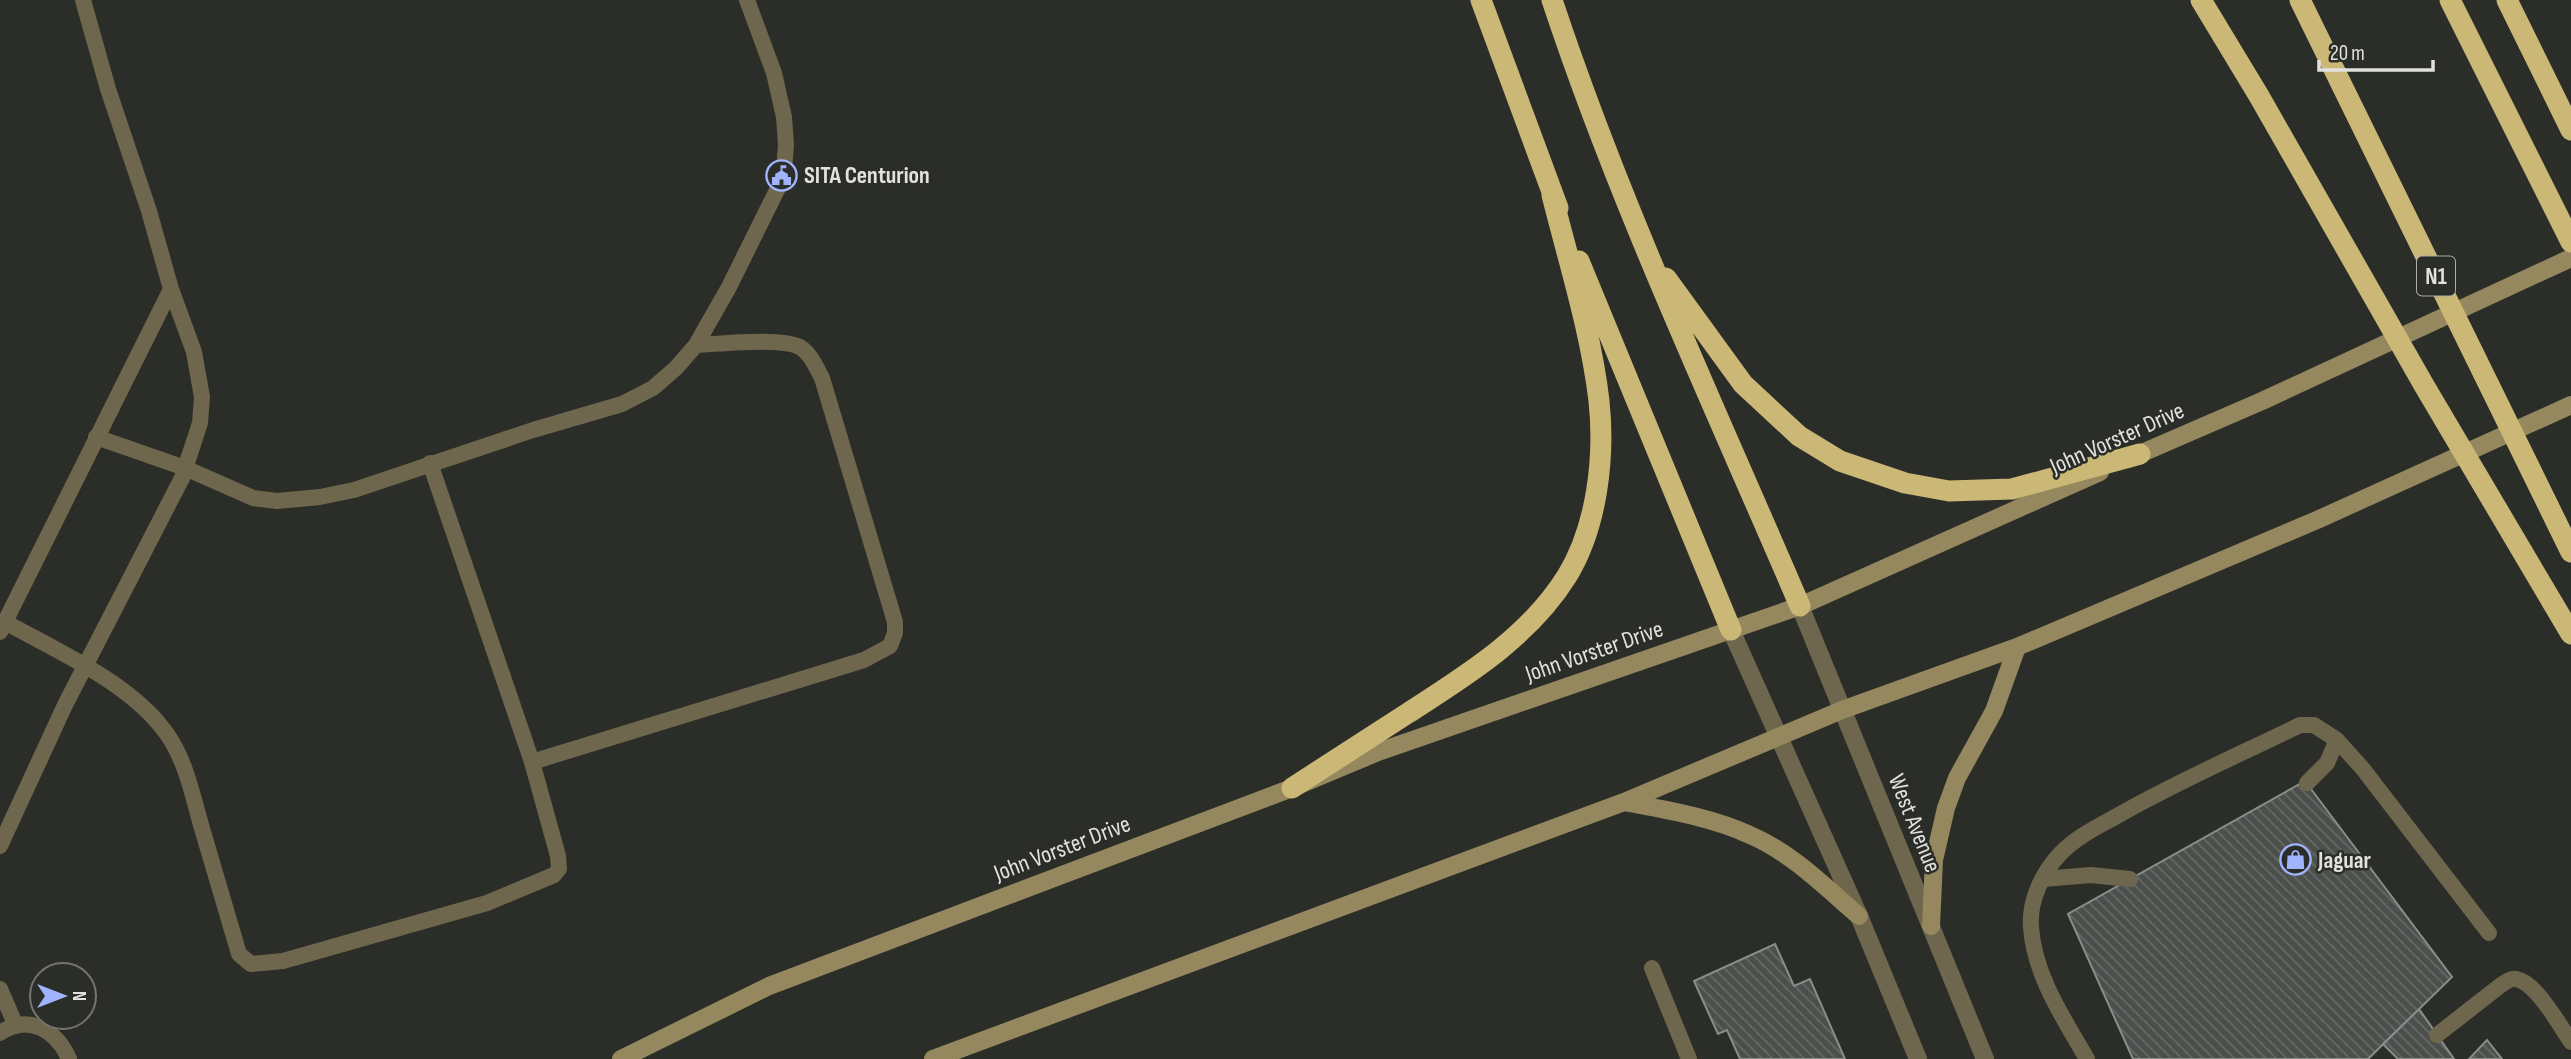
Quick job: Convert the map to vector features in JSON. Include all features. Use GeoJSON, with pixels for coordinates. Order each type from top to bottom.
{"type":"FeatureCollection","features":[{"type":"Feature","properties":{"kind":"highway"},"geometry":{"type":"LineString","coordinates":[[1481,0],[1552,195],[1731,630]]}},
{"type":"Feature","properties":{"kind":"highway"},"geometry":{"type":"LineString","coordinates":[[1552,0],[1576,72],[1643,245],[1800,607]]}},
{"type":"Feature","properties":{"kind":"highway"},"geometry":{"type":"LineString","coordinates":[[2201,0],[2571,634]]}},
{"type":"Feature","properties":{"kind":"highway","name":"N1"},"geometry":{"type":"LineString","coordinates":[[2301,0],[2571,552]]}},
{"type":"Feature","properties":{"kind":"highway"},"geometry":{"type":"LineString","coordinates":[[2450,0],[2571,242]]}},
{"type":"Feature","properties":{"kind":"highway"},"geometry":{"type":"LineString","coordinates":[[2507,0],[2571,130]]}},
{"type":"Feature","properties":{"kind":"highway"},"geometry":{"type":"LineString","coordinates":[[1292,788],[1474,671],[1528,625],[1567,576],[1579,549],[1592,512],[1601,468],[1599,404],[1594,367],[1552,195]]}},
{"type":"Feature","properties":{"kind":"highway"},"geometry":{"type":"LineString","coordinates":[[1643,245],[1743,384],[1798,436],[1840,461],[1905,483],[1949,491],[2012,489],[2140,454]]}},
{"type":"Feature","properties":{"kind":"main road","name":"John Vorster Drive"},"geometry":{"type":"LineString","coordinates":[[621,1059],[769,986],[1292,788],[1378,752],[1800,607],[2263,401],[2571,258]]}},
{"type":"Feature","properties":{"kind":"main road"},"geometry":{"type":"LineString","coordinates":[[933,1059],[1624,802],[1842,710],[2017,648],[2316,520],[2571,405]]}},
{"type":"Feature","properties":{"kind":"main road"},"geometry":{"type":"LineString","coordinates":[[1931,926],[1934,860],[1946,808],[1957,778],[1994,710],[2017,648]]}},
{"type":"Feature","properties":{"kind":"main road"},"geometry":{"type":"LineString","coordinates":[[1624,802],[1701,819],[1751,835],[1791,859],[1859,916]]}},
{"type":"Feature","properties":{"kind":"street","name":"West Avenue"},"geometry":{"type":"LineString","coordinates":[[1800,607],[1985,1059]]}},
{"type":"Feature","properties":{"kind":"street"},"geometry":{"type":"LineString","coordinates":[[1731,630],[1859,916],[1918,1059]]}},
{"type":"Feature","properties":{"kind":"lane"},"geometry":{"type":"LineString","coordinates":[[0,846],[85,666],[182,478],[197,433],[202,397],[194,352],[171,289],[83,0]]}},
{"type":"Feature","properties":{"kind":"lane"},"geometry":{"type":"LineString","coordinates":[[96,437],[185,468],[253,498],[277,501],[354,491],[430,463],[622,404],[653,388],[676,368],[696,345],[729,287],[778,188],[784,170],[786,145],[777,84],[747,0]]}},
{"type":"Feature","properties":{"kind":"lane"},"geometry":{"type":"LineString","coordinates":[[171,289],[2,627],[85,666],[148,712],[173,744],[192,796],[239,954],[255,965],[283,961],[486,903],[554,876],[559,869],[558,856],[532,762],[430,463]]}},
{"type":"Feature","properties":{"kind":"lane"},"geometry":{"type":"LineString","coordinates":[[532,762],[864,660],[890,646],[894,622],[822,378],[810,356],[800,347],[783,342],[696,345]]}},
{"type":"Feature","properties":{"kind":"lane"},"geometry":{"type":"LineString","coordinates":[[2087,1059],[2063,1017],[2036,954],[2031,914],[2033,899],[2058,856],[2075,840],[2158,792],[2300,725],[2314,725],[2337,740],[2363,769],[2489,933]]}},
{"type":"Feature","properties":{"kind":"lane"},"geometry":{"type":"LineString","coordinates":[[2307,783],[2327,763],[2337,740]]}},
{"type":"Feature","properties":{"kind":"lane"},"geometry":{"type":"LineString","coordinates":[[2043,880],[2091,876],[2130,879]]}},
{"type":"Feature","properties":{"kind":"lane"},"geometry":{"type":"LineString","coordinates":[[1652,968],[1689,1059]]}},
{"type":"Feature","properties":{"kind":"lane"},"geometry":{"type":"LineString","coordinates":[[2437,1035],[2501,985],[2511,979],[2518,979],[2548,1007],[2571,1042]]}},
{"type":"Feature","properties":{"kind":"lane"},"geometry":{"type":"LineString","coordinates":[[0,989],[16,1026]]}},
{"type":"Feature","properties":{"kind":"lane"},"geometry":{"type":"LineString","coordinates":[[0,1033],[29,1024],[43,1028],[55,1035],[69,1059]]}},
{"type":"Feature","properties":{"kind":"building"},"geometry":{"type":"Polygon","coordinates":[[[2305,781],[2452,977],[2368,1059],[2133,1059],[2068,914],[2305,781]]]}},
{"type":"Feature","properties":{"kind":"building"},"geometry":{"type":"Polygon","coordinates":[[[1775,944],[1794,986],[1810,979],[1845,1059],[1740,1059],[1727,1030],[1718,1034],[1694,981],[1775,944]]]}},
{"type":"Feature","properties":{"kind":"building"},"geometry":{"type":"Polygon","coordinates":[[[2419,1009],[2454,1059],[2398,1059],[2383,1044],[2419,1009]]]}},
{"type":"Feature","properties":{"kind":"building"},"geometry":{"type":"Polygon","coordinates":[[[2487,1040],[2502,1059],[2469,1059],[2487,1040]]]}},
{"type":"Feature","properties":{"kind":"place","name":"SITA Centurion"},"geometry":{"type":"Point","coordinates":[781,175]}},
{"type":"Feature","properties":{"kind":"place","name":"Jaguar"},"geometry":{"type":"Point","coordinates":[2295,860]}}]}
